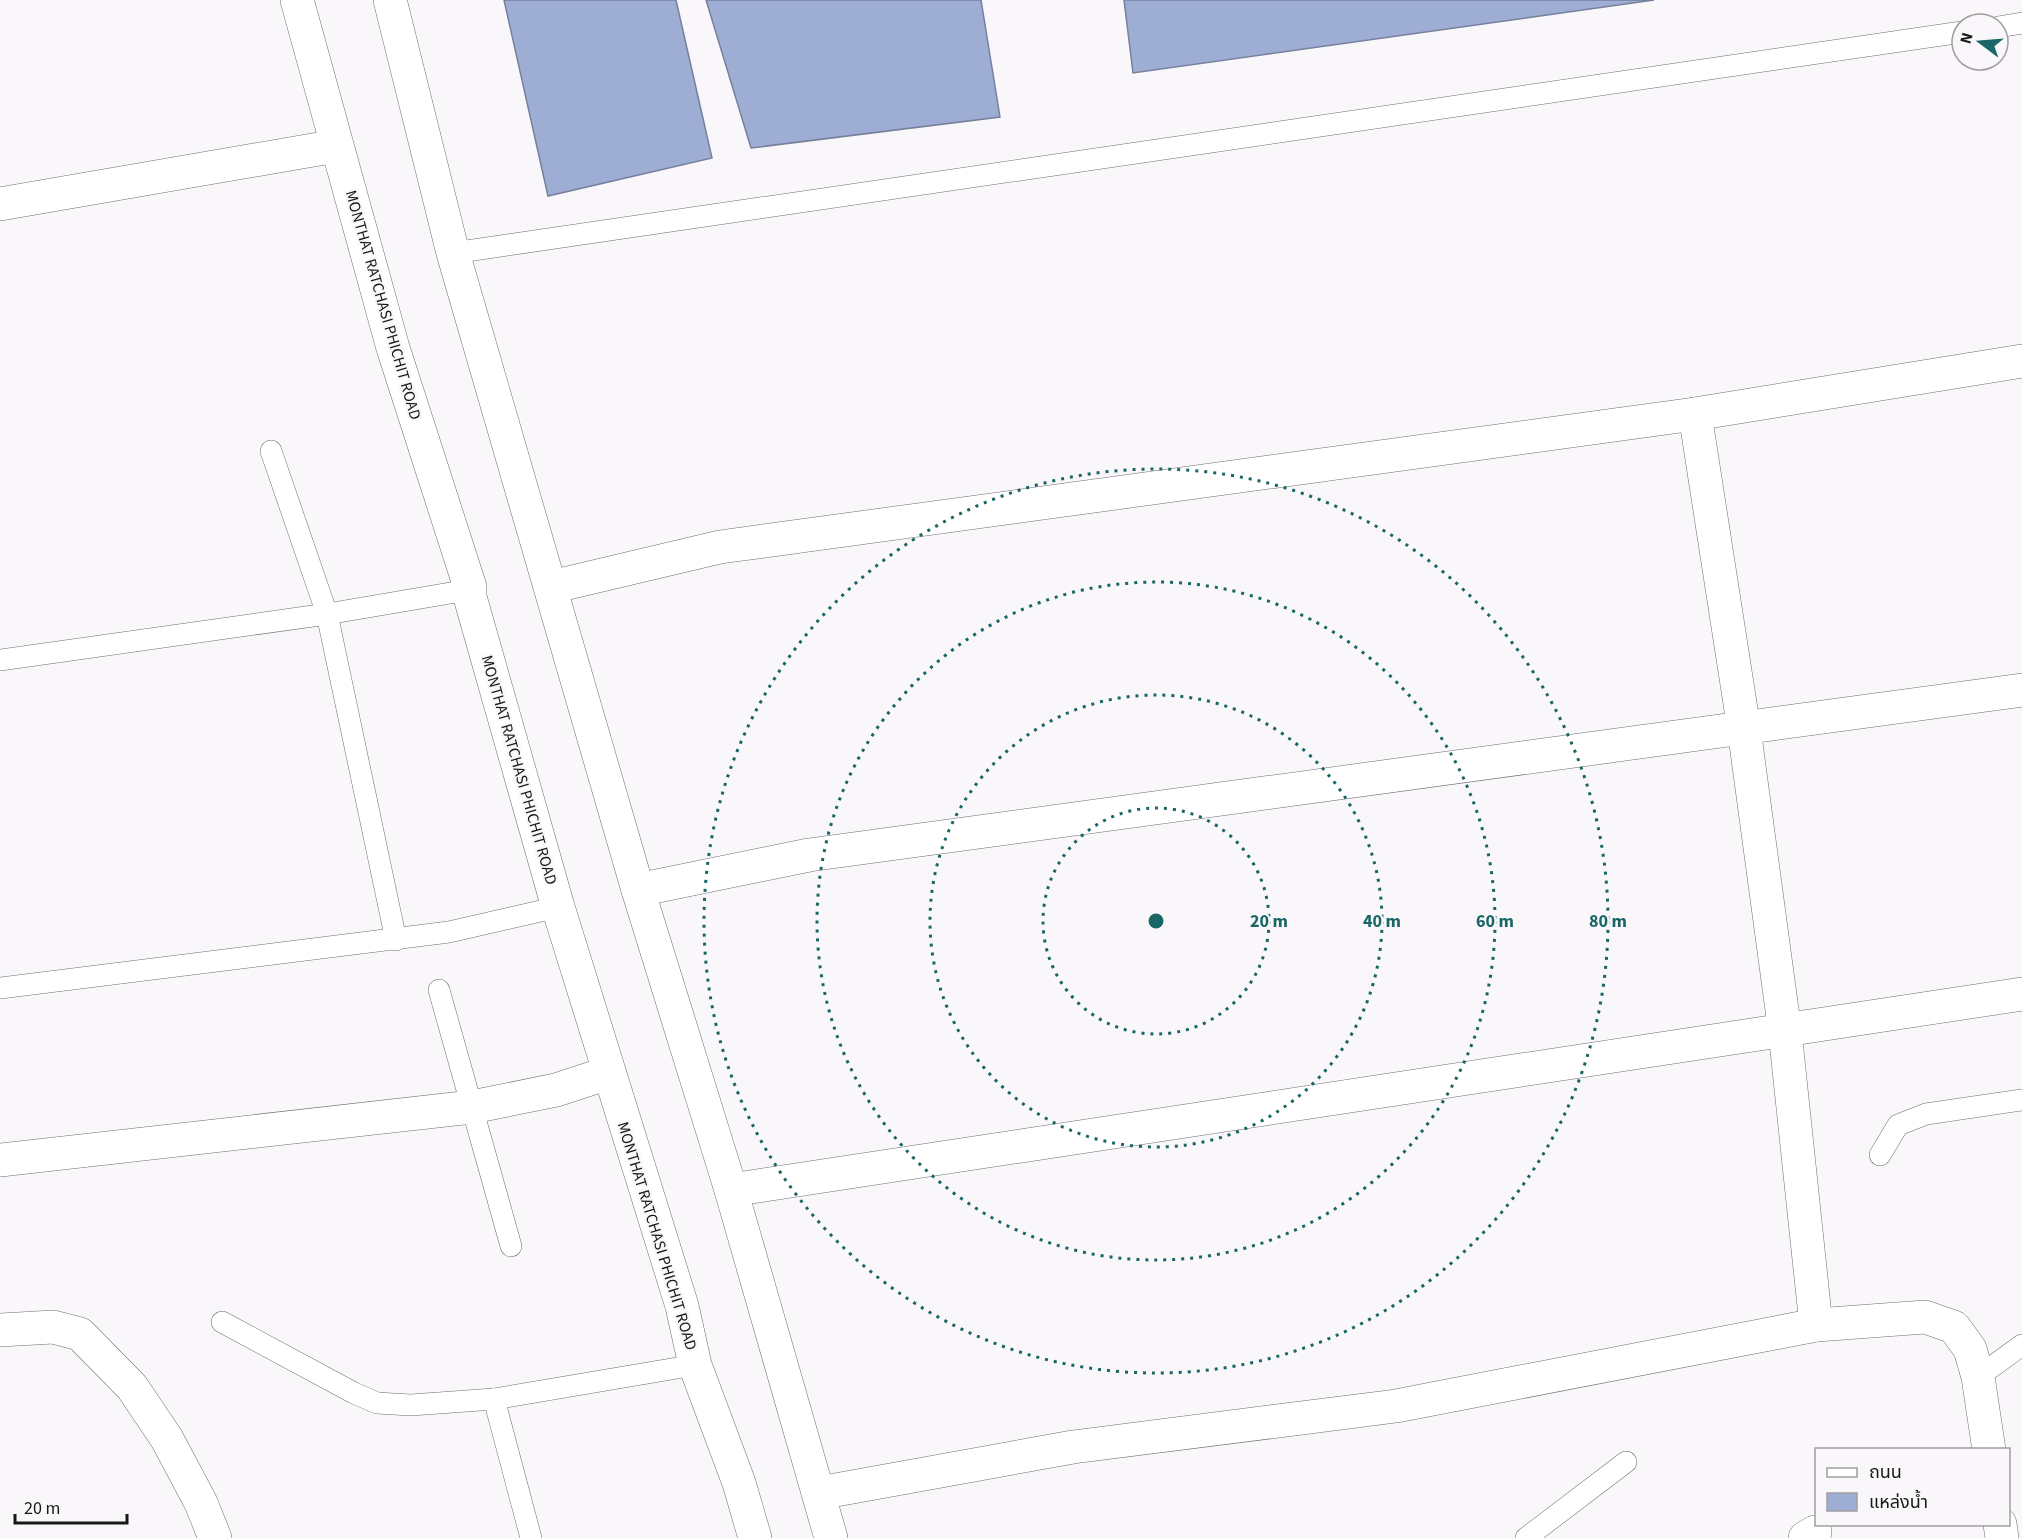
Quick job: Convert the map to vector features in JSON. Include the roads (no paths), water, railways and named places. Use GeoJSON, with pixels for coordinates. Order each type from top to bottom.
{"type":"FeatureCollection","features":[{"type":"Feature","properties":{"kind":"street","name":"MONTHAT RATCHASI PHICHIT ROAD"},"geometry":{"type":"LineString","coordinates":[[297,0],[393,348],[470,587],[468,590],[558,907],[682,1306],[695,1365],[739,1483],[755,1538]]}},
{"type":"Feature","properties":{"kind":"street"},"geometry":{"type":"LineString","coordinates":[[390,0],[453,253],[638,890],[731,1190],[831,1538]]}},
{"type":"Feature","properties":{"kind":"street"},"geometry":{"type":"LineString","coordinates":[[0,204],[336,146]]}},
{"type":"Feature","properties":{"kind":"street"},"geometry":{"type":"LineString","coordinates":[[551,587],[720,547],[1695,414],[2022,361]]}},
{"type":"Feature","properties":{"kind":"street"},"geometry":{"type":"LineString","coordinates":[[1695,414],[1744,729],[1785,1032],[1816,1325]]}},
{"type":"Feature","properties":{"kind":"street"},"geometry":{"type":"LineString","coordinates":[[638,890],[809,855],[2022,690]]}},
{"type":"Feature","properties":{"kind":"street"},"geometry":{"type":"LineString","coordinates":[[731,1190],[1785,1032],[2022,994]]}},
{"type":"Feature","properties":{"kind":"street"},"geometry":{"type":"LineString","coordinates":[[0,1160],[472,1107],[556,1090],[608,1073]]}},
{"type":"Feature","properties":{"kind":"street"},"geometry":{"type":"LineString","coordinates":[[819,1493],[1072,1447],[1396,1406],[1816,1325],[1925,1317],[1954,1327],[1970,1349],[1978,1377],[1989,1448]]}},
{"type":"Feature","properties":{"kind":"street"},"geometry":{"type":"LineString","coordinates":[[0,1330],[53,1327],[80,1334],[132,1387],[166,1439],[201,1503],[215,1538]]}},
{"type":"Feature","properties":{"kind":"lane"},"geometry":{"type":"LineString","coordinates":[[453,253],[1950,34]]}},
{"type":"Feature","properties":{"kind":"lane"},"geometry":{"type":"LineString","coordinates":[[271,452],[327,614],[396,940]]}},
{"type":"Feature","properties":{"kind":"lane"},"geometry":{"type":"LineString","coordinates":[[0,660],[327,614],[468,590]]}},
{"type":"Feature","properties":{"kind":"lane"},"geometry":{"type":"LineString","coordinates":[[0,988],[396,940],[448,932],[558,907]]}},
{"type":"Feature","properties":{"kind":"lane"},"geometry":{"type":"LineString","coordinates":[[439,990],[511,1246]]}},
{"type":"Feature","properties":{"kind":"lane"},"geometry":{"type":"LineString","coordinates":[[1880,1155],[1898,1125],[1926,1114],[2022,1100]]}},
{"type":"Feature","properties":{"kind":"lane"},"geometry":{"type":"LineString","coordinates":[[222,1322],[354,1393],[377,1402],[411,1405],[494,1399],[695,1365]]}},
{"type":"Feature","properties":{"kind":"lane"},"geometry":{"type":"LineString","coordinates":[[1978,1377],[2022,1345]]}},
{"type":"Feature","properties":{"kind":"lane"},"geometry":{"type":"LineString","coordinates":[[494,1399],[531,1538]]}},
{"type":"Feature","properties":{"kind":"lane"},"geometry":{"type":"LineString","coordinates":[[1526,1538],[1626,1462]]}},
{"type":"Feature","properties":{"kind":"water"},"geometry":{"type":"Polygon","coordinates":[[[504,0],[676,0],[712,158],[548,196],[504,0]]]}},
{"type":"Feature","properties":{"kind":"water"},"geometry":{"type":"Polygon","coordinates":[[[706,0],[981,0],[1000,117],[751,148],[706,0]]]}},
{"type":"Feature","properties":{"kind":"water"},"geometry":{"type":"Polygon","coordinates":[[[1124,0],[1654,0],[1133,73],[1124,0]]]}}]}
